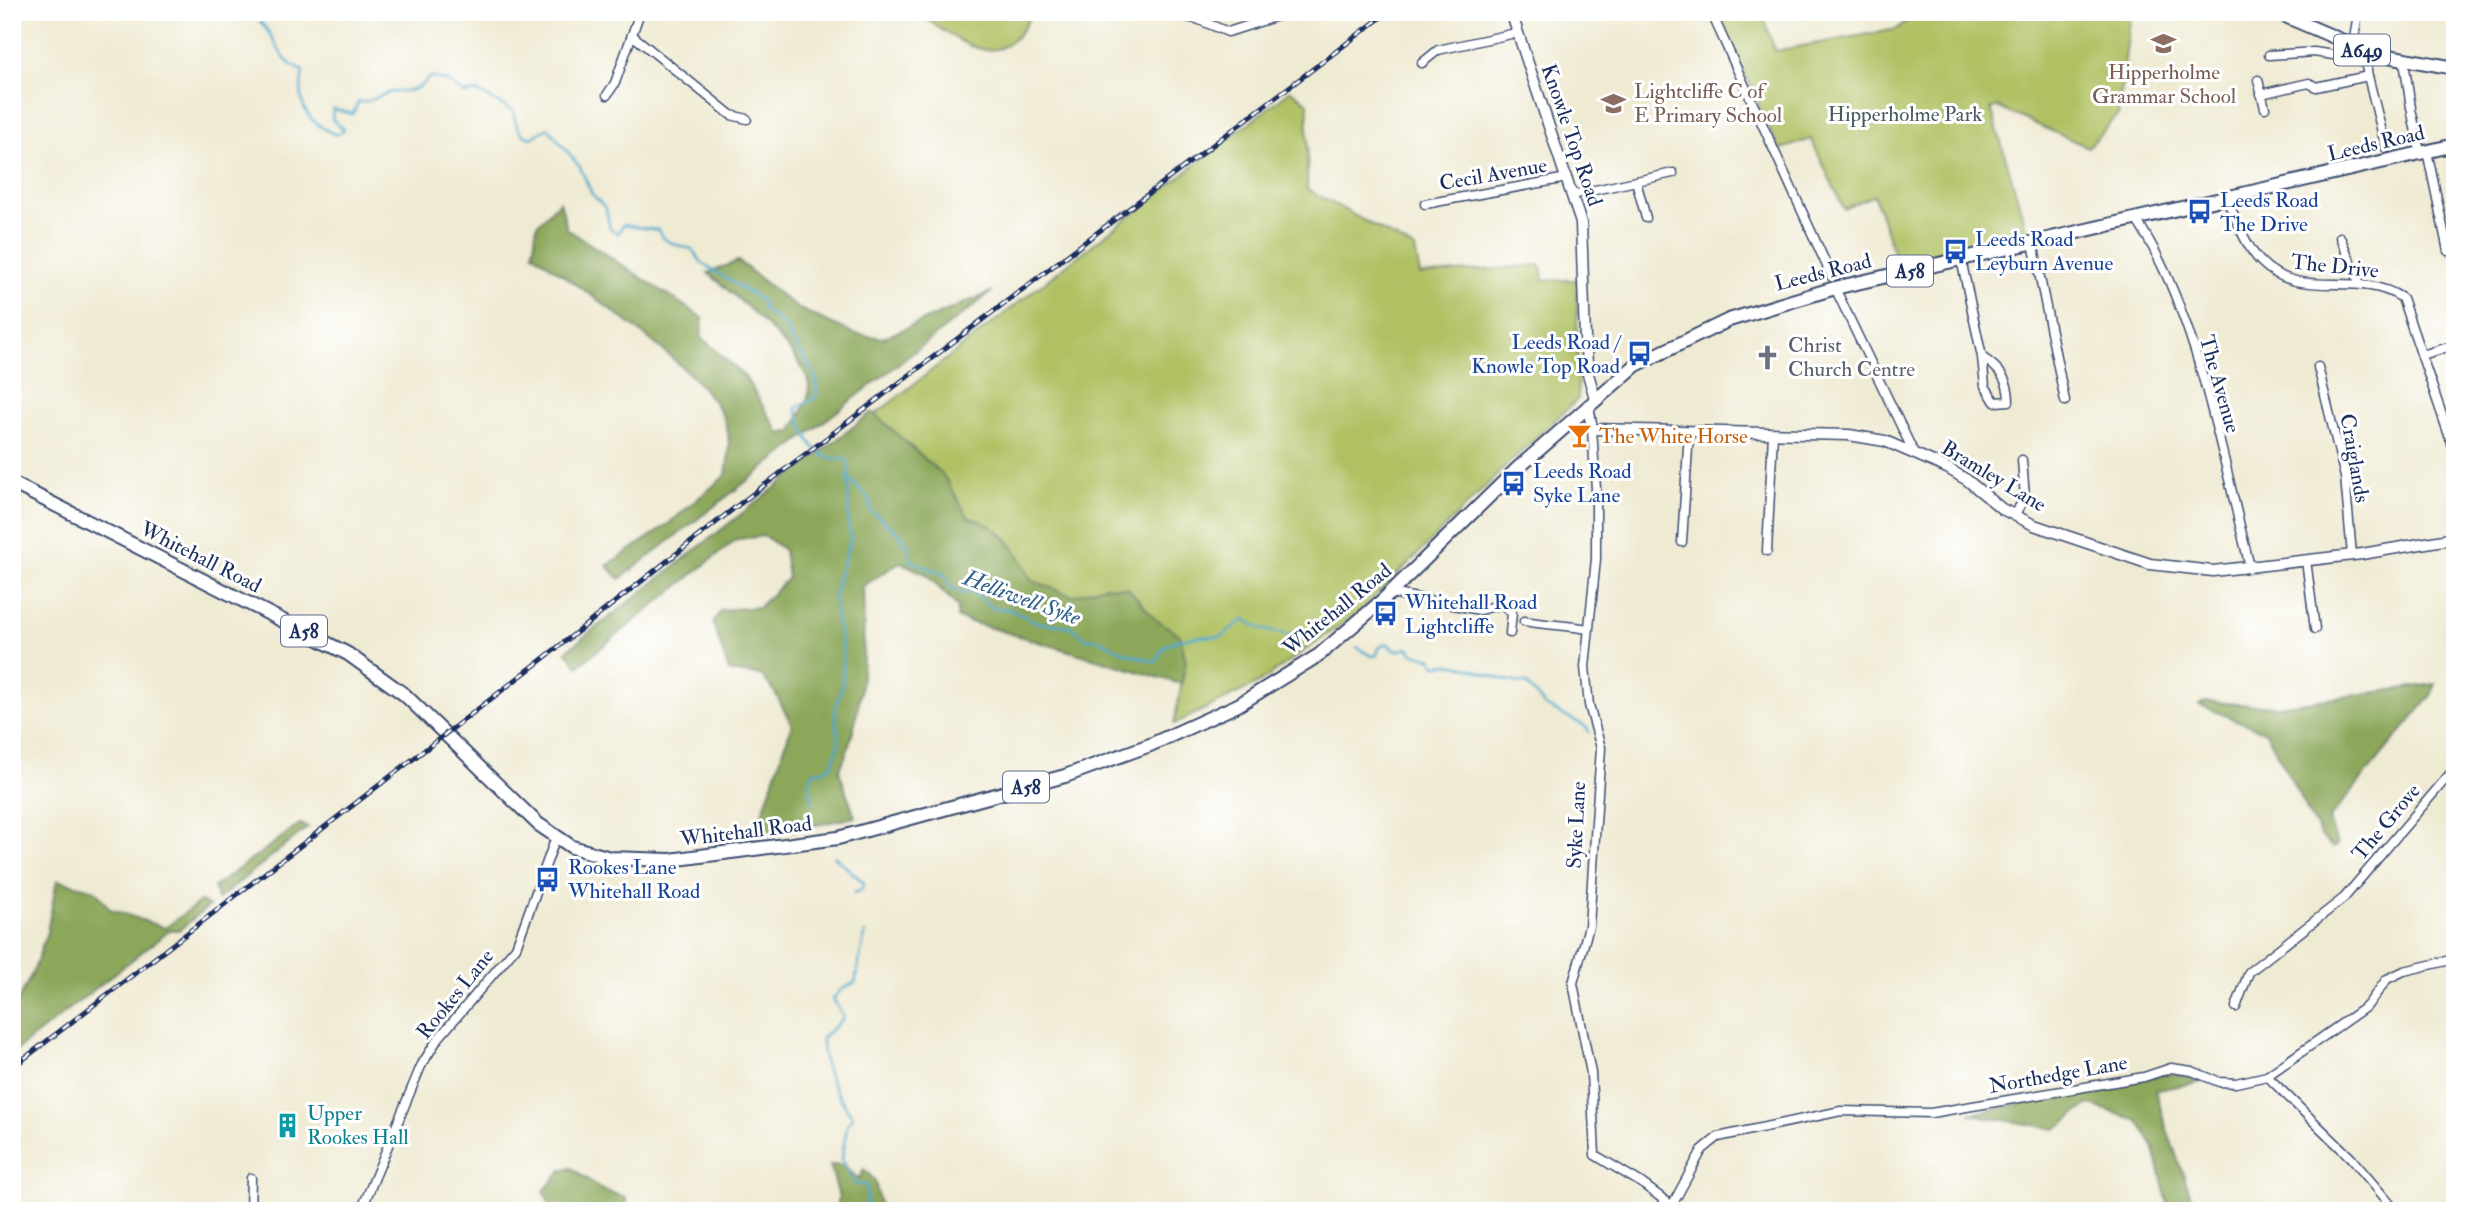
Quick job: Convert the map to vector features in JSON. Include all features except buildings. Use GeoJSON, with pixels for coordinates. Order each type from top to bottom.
{"type":"FeatureCollection","features":[{"type":"Feature","properties":{"kind":"main road","name":"A649"},"geometry":{"type":"LineString","coordinates":[[2276,12],[2353,47],[2366,56],[2455,68]]}},
{"type":"Feature","properties":{"kind":"main road","name":"Leeds Road"},"geometry":{"type":"LineString","coordinates":[[1438,546],[1592,402],[1636,365],[1682,340],[1729,320],[1834,282],[1961,259],[2455,145]]}},
{"type":"Feature","properties":{"kind":"main road","name":"Whitehall Road"},"geometry":{"type":"LineString","coordinates":[[12,483],[348,654],[405,695],[520,808],[556,837],[588,853],[610,858],[670,860],[838,838],[1065,776],[1150,745],[1238,705],[1319,655],[1391,593],[1438,546]]}},
{"type":"Feature","properties":{"kind":"street"},"geometry":{"type":"LineString","coordinates":[[607,95],[615,83],[640,12]]}},
{"type":"Feature","properties":{"kind":"street"},"geometry":{"type":"LineString","coordinates":[[1164,12],[1196,19],[1228,32],[1290,12]]}},
{"type":"Feature","properties":{"kind":"street","name":"Knowle Top Road"},"geometry":{"type":"LineString","coordinates":[[1511,12],[1581,223],[1585,338],[1592,402]]}},
{"type":"Feature","properties":{"kind":"street"},"geometry":{"type":"LineString","coordinates":[[1711,12],[1913,452]]}},
{"type":"Feature","properties":{"kind":"street"},"geometry":{"type":"LineString","coordinates":[[2353,47],[2358,12]]}},
{"type":"Feature","properties":{"kind":"street"},"geometry":{"type":"LineString","coordinates":[[1422,63],[1438,50],[1517,33]]}},
{"type":"Feature","properties":{"kind":"street"},"geometry":{"type":"LineString","coordinates":[[632,35],[731,115],[747,119]]}},
{"type":"Feature","properties":{"kind":"street"},"geometry":{"type":"LineString","coordinates":[[2269,55],[2314,52],[2366,56],[2368,76],[2386,148]]}},
{"type":"Feature","properties":{"kind":"street"},"geometry":{"type":"LineString","coordinates":[[2404,61],[2411,111],[2448,251]]}},
{"type":"Feature","properties":{"kind":"street"},"geometry":{"type":"LineString","coordinates":[[2261,94],[2309,83],[2316,87],[2368,76]]}},
{"type":"Feature","properties":{"kind":"street"},"geometry":{"type":"LineString","coordinates":[[2258,80],[2265,108]]}},
{"type":"Feature","properties":{"kind":"street"},"geometry":{"type":"LineString","coordinates":[[1572,195],[1673,173]]}},
{"type":"Feature","properties":{"kind":"street","name":"Cecil Avenue"},"geometry":{"type":"LineString","coordinates":[[1425,204],[1567,178]]}},
{"type":"Feature","properties":{"kind":"street"},"geometry":{"type":"LineString","coordinates":[[1636,181],[1646,218]]}},
{"type":"Feature","properties":{"kind":"street","name":"The Drive"},"geometry":{"type":"LineString","coordinates":[[2226,198],[2258,259],[2279,278],[2302,284],[2360,284],[2386,288],[2402,298],[2455,453]]}},
{"type":"Feature","properties":{"kind":"street","name":"The Avenue"},"geometry":{"type":"LineString","coordinates":[[2136,219],[2158,252],[2175,293],[2198,364],[2250,567]]}},
{"type":"Feature","properties":{"kind":"street"},"geometry":{"type":"LineString","coordinates":[[2340,237],[2360,284]]}},
{"type":"Feature","properties":{"kind":"street"},"geometry":{"type":"LineString","coordinates":[[2033,243],[2065,401]]}},
{"type":"Feature","properties":{"kind":"street"},"geometry":{"type":"LineString","coordinates":[[1961,259],[1982,357],[1985,386],[1995,402],[2009,401],[2009,388],[2002,374],[1982,357]]}},
{"type":"Feature","properties":{"kind":"street"},"geometry":{"type":"LineString","coordinates":[[2422,355],[2455,345]]}},
{"type":"Feature","properties":{"kind":"street","name":"Craiglands"},"geometry":{"type":"LineString","coordinates":[[2318,368],[2345,477],[2352,555]]}},
{"type":"Feature","properties":{"kind":"street","name":"Syke Lane"},"geometry":{"type":"LineString","coordinates":[[1592,402],[1596,553],[1585,667],[1589,705],[1601,748],[1589,926],[1573,983],[1591,1073],[1592,1149],[1603,1162],[1640,1182],[1670,1208]]}},
{"type":"Feature","properties":{"kind":"street","name":"Bramley Lane"},"geometry":{"type":"LineString","coordinates":[[1592,429],[1870,437],[1913,452],[1967,480],[2014,516],[2127,559],[2150,565],[2213,571],[2352,555],[2455,538]]}},
{"type":"Feature","properties":{"kind":"street"},"geometry":{"type":"LineString","coordinates":[[1682,542],[1689,432]]}},
{"type":"Feature","properties":{"kind":"street"},"geometry":{"type":"LineString","coordinates":[[1767,551],[1773,435]]}},
{"type":"Feature","properties":{"kind":"street"},"geometry":{"type":"LineString","coordinates":[[2014,516],[2025,497],[2022,460]]}},
{"type":"Feature","properties":{"kind":"street"},"geometry":{"type":"LineString","coordinates":[[2306,560],[2315,629]]}},
{"type":"Feature","properties":{"kind":"street"},"geometry":{"type":"LineString","coordinates":[[1391,593],[1480,610],[1502,604],[1512,612],[1510,633]]}},
{"type":"Feature","properties":{"kind":"street"},"geometry":{"type":"LineString","coordinates":[[1524,621],[1550,625],[1564,623],[1588,629]]}},
{"type":"Feature","properties":{"kind":"street","name":"The Grove"},"geometry":{"type":"LineString","coordinates":[[2236,1007],[2249,972],[2344,898],[2455,768]]}},
{"type":"Feature","properties":{"kind":"street","name":"Rookes Lane"},"geometry":{"type":"LineString","coordinates":[[361,1211],[421,1066],[437,1040],[516,947],[556,837]]}},
{"type":"Feature","properties":{"kind":"street","name":"Northedge Lane"},"geometry":{"type":"LineString","coordinates":[[1670,1208],[1702,1150],[1718,1137],[1784,1121],[1842,1111],[1931,1113],[2144,1077],[2171,1068],[2192,1071],[2219,1082],[2236,1083],[2267,1076],[2367,1006],[2387,979],[2404,971],[2455,958]]}},
{"type":"Feature","properties":{"kind":"street"},"geometry":{"type":"LineString","coordinates":[[2267,1076],[2351,1158],[2396,1211]]}},
{"type":"Feature","properties":{"kind":"street"},"geometry":{"type":"LineString","coordinates":[[250,1211],[251,1178]]}},
{"type":"Feature","properties":{"kind":"green space"},"geometry":{"type":"Polygon","coordinates":[[[915,12],[1032,12],[1020,33],[1007,45],[993,50],[963,42],[915,12]]]}},
{"type":"Feature","properties":{"kind":"green space","name":"Hipperholme Park"},"geometry":{"type":"Polygon","coordinates":[[[1717,12],[1762,12],[1775,51],[1897,29],[1909,19],[1909,12],[2131,12],[2118,115],[2088,147],[1997,107],[1991,108],[2028,234],[1897,263],[1874,195],[1844,209],[1811,139],[1779,150],[1717,12]]]}},
{"type":"Feature","properties":{"kind":"green space"},"geometry":{"type":"Polygon","coordinates":[[[1291,90],[1308,103],[1307,189],[1415,249],[1420,275],[1541,265],[1543,280],[1577,280],[1578,399],[1509,463],[1361,611],[1257,684],[1174,724],[1186,660],[1054,626],[859,427],[1291,90]]]}},
{"type":"Feature","properties":{"kind":"green space"},"geometry":{"type":"Polygon","coordinates":[[[560,201],[567,229],[703,318],[701,337],[745,377],[780,434],[792,431],[802,412],[809,391],[807,378],[798,362],[769,328],[708,273],[738,261],[797,308],[855,334],[883,338],[993,291],[620,579],[607,566],[667,525],[726,475],[728,432],[723,417],[710,397],[665,352],[533,253],[537,225],[560,201]]]}},
{"type":"Feature","properties":{"kind":"green space"},"geometry":{"type":"Polygon","coordinates":[[[872,412],[943,475],[968,517],[992,527],[1008,540],[1032,581],[1073,596],[1104,586],[1128,588],[1155,619],[1180,635],[1186,661],[1181,684],[957,618],[958,607],[926,574],[900,562],[863,586],[864,632],[859,704],[848,750],[839,771],[855,817],[754,838],[792,725],[776,694],[761,675],[729,671],[713,623],[721,610],[759,607],[788,578],[784,550],[765,536],[737,539],[578,666],[566,651],[872,412]]]}},
{"type":"Feature","properties":{"kind":"green space"},"geometry":{"type":"Polygon","coordinates":[[[2435,684],[2432,694],[2329,819],[2337,845],[2333,848],[2320,835],[2266,732],[2199,705],[2205,702],[2277,706],[2435,684]]]}},
{"type":"Feature","properties":{"kind":"green space"},"geometry":{"type":"Polygon","coordinates":[[[300,824],[308,827],[217,900],[214,887],[300,824]]]}},
{"type":"Feature","properties":{"kind":"green space"},"geometry":{"type":"Polygon","coordinates":[[[57,880],[95,890],[110,909],[165,928],[201,901],[209,906],[179,930],[170,930],[12,1054],[12,1012],[34,970],[47,932],[57,880]]]}},
{"type":"Feature","properties":{"kind":"green space"},"geometry":{"type":"Polygon","coordinates":[[[2165,1074],[2181,1074],[2200,1082],[2156,1090],[2195,1211],[2170,1211],[2153,1146],[2138,1121],[2089,1104],[2056,1129],[1970,1114],[2165,1074]]]}},
{"type":"Feature","properties":{"kind":"green space"},"geometry":{"type":"Polygon","coordinates":[[[830,1165],[842,1165],[859,1179],[864,1169],[875,1181],[881,1211],[837,1211],[839,1197],[830,1165]]]}},
{"type":"Feature","properties":{"kind":"green space"},"geometry":{"type":"Polygon","coordinates":[[[572,1168],[602,1190],[625,1197],[629,1211],[552,1211],[544,1191],[562,1170],[572,1168]]]}},
{"type":"Feature","properties":{"kind":"waterway"},"geometry":{"type":"LineString","coordinates":[[261,12],[260,22],[283,56],[294,67],[303,71],[301,93],[305,110],[325,129],[336,135],[344,130],[332,119],[333,109],[353,114],[358,102],[392,92],[413,90],[430,77],[447,81],[464,94],[478,92],[513,111],[518,128],[526,136],[531,138],[548,128],[580,167],[592,194],[606,209],[610,229],[618,233],[623,225],[658,230],[668,241],[692,249],[702,263],[762,301],[762,308],[787,328],[789,336],[810,366],[816,382],[815,398],[796,408],[807,436],[812,445],[825,456],[844,458],[849,465],[848,523],[851,538],[835,596],[835,614],[843,652],[842,686],[835,709],[839,744],[832,765],[821,771],[814,771],[808,784],[813,802]]}},
{"type":"Feature","properties":{"kind":"waterway","name":"Helliwell Syke"},"geometry":{"type":"LineString","coordinates":[[847,477],[869,499],[871,511],[903,537],[903,543],[909,544],[909,560],[945,575],[950,587],[962,593],[971,591],[993,608],[1008,609],[1039,623],[1070,626],[1087,639],[1098,639],[1126,653],[1156,662],[1160,652],[1172,642],[1189,638],[1221,637],[1244,619],[1261,629],[1303,638]]}},
{"type":"Feature","properties":{"kind":"waterway","name":"Helliwell Syke"},"geometry":{"type":"LineString","coordinates":[[1357,647],[1371,656],[1377,655],[1379,648],[1387,643],[1395,651],[1409,648],[1412,653],[1431,658],[1436,665],[1469,668],[1502,679],[1526,683],[1545,706],[1585,726],[1589,732]]}},
{"type":"Feature","properties":{"kind":"waterway"},"geometry":{"type":"LineString","coordinates":[[834,856],[864,883],[861,890],[854,893]]}},
{"type":"Feature","properties":{"kind":"waterway"},"geometry":{"type":"LineString","coordinates":[[865,933],[855,983],[842,989],[833,999],[844,1018],[822,1038],[822,1049],[831,1080],[853,1117],[847,1125],[842,1159],[855,1184],[867,1185],[866,1211]]}},
{"type":"Feature","properties":{"kind":"railway"},"geometry":{"type":"LineString","coordinates":[[12,1068],[737,506],[1388,12]]}},
{"type":"Feature","properties":{"kind":"place","name":"Hipperholme Grammar School"},"geometry":{"type":"Point","coordinates":[2164,43]}},
{"type":"Feature","properties":{"kind":"place","name":"Lightcliffe C of E Primary School"},"geometry":{"type":"Point","coordinates":[1614,103]}},
{"type":"Feature","properties":{"kind":"place","name":"Leeds Road The Drive"},"geometry":{"type":"Point","coordinates":[2200,212]}},
{"type":"Feature","properties":{"kind":"place","name":"Leeds Road Leyburn Avenue"},"geometry":{"type":"Point","coordinates":[1955,251]}},
{"type":"Feature","properties":{"kind":"place","name":"Leeds Road / Knowle Top Road"},"geometry":{"type":"Point","coordinates":[1640,354]}},
{"type":"Feature","properties":{"kind":"place","name":"Christ Church Centre"},"geometry":{"type":"Point","coordinates":[1768,357]}},
{"type":"Feature","properties":{"kind":"place","name":"The White Horse"},"geometry":{"type":"Point","coordinates":[1579,436]}},
{"type":"Feature","properties":{"kind":"place","name":"Leeds Road Syke Lane"},"geometry":{"type":"Point","coordinates":[1513,483]}},
{"type":"Feature","properties":{"kind":"place","name":"Whitehall Road Lightcliffe"},"geometry":{"type":"Point","coordinates":[1385,614]}},
{"type":"Feature","properties":{"kind":"place","name":"Rookes Lane Whitehall Road"},"geometry":{"type":"Point","coordinates":[548,879]}},
{"type":"Feature","properties":{"kind":"place","name":"Upper Rookes Hall"},"geometry":{"type":"Point","coordinates":[287,1125]}}]}
